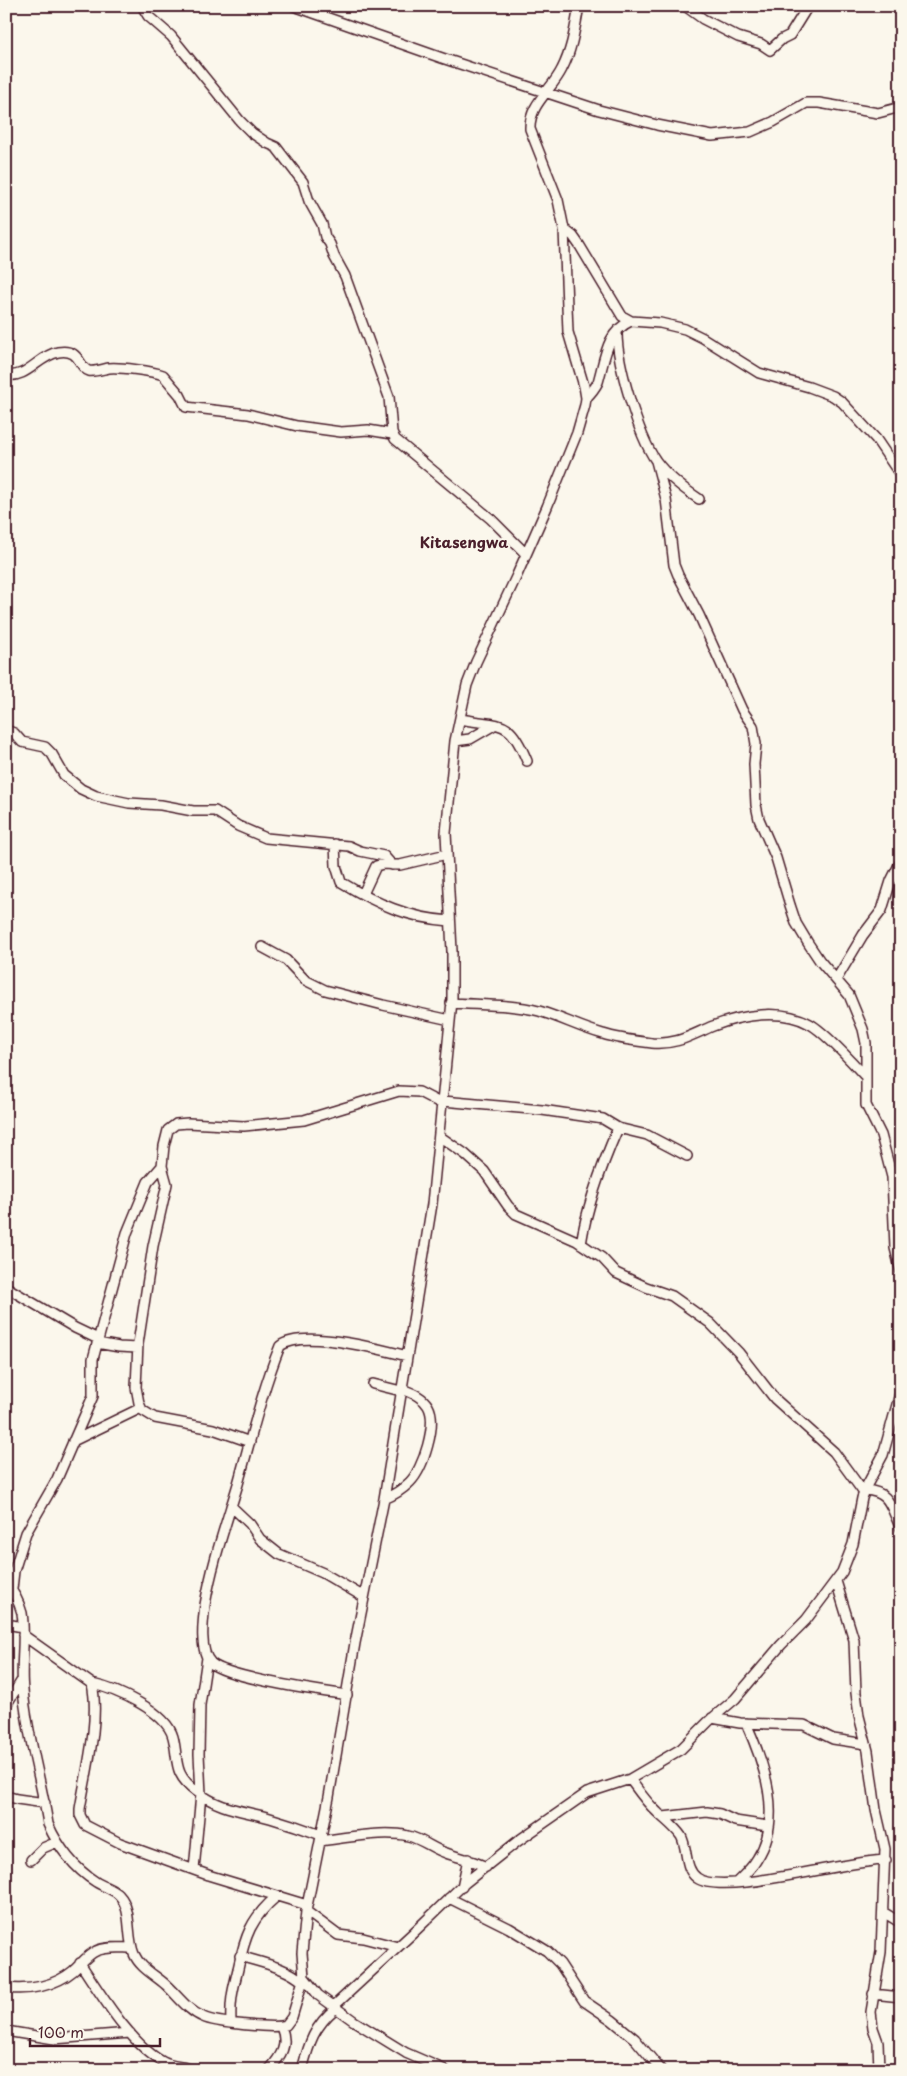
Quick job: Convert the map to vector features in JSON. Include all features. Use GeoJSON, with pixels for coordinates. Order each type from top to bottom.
{"type":"FeatureCollection","features":[{"type":"Feature","properties":{"kind":"street"},"geometry":{"type":"LineString","coordinates":[[142,6],[148,16],[171,36],[240,120],[252,133],[276,147],[303,182],[309,202],[322,224],[325,237],[345,276],[389,397],[392,434],[395,439],[491,519],[526,554]]}},
{"type":"Feature","properties":{"kind":"street"},"geometry":{"type":"LineString","coordinates":[[294,6],[599,110],[656,125],[712,136],[750,132],[773,122],[806,103],[819,103],[878,113],[901,106]]}},
{"type":"Feature","properties":{"kind":"street"},"geometry":{"type":"LineString","coordinates":[[579,6],[567,59],[558,78],[532,112],[530,129],[558,200],[564,229],[568,332],[586,398]]}},
{"type":"Feature","properties":{"kind":"street"},"geometry":{"type":"LineString","coordinates":[[685,6],[703,19],[738,36],[761,44],[770,50],[782,39],[790,35],[808,6]]}},
{"type":"Feature","properties":{"kind":"street"},"geometry":{"type":"LineString","coordinates":[[564,229],[573,236],[585,254],[619,312],[631,321]]}},
{"type":"Feature","properties":{"kind":"street"},"geometry":{"type":"LineString","coordinates":[[162,1166],[148,1182],[131,1225],[92,1367],[93,1396],[47,1498],[24,1539],[9,1586],[19,1605],[23,1631],[22,1680],[26,1722],[48,1824],[57,1842],[77,1867],[96,1882],[119,1895],[125,1906],[131,1948],[135,1956],[148,1971],[194,2012],[205,2018],[281,2027],[286,2025],[292,2017],[304,1980],[302,1953],[306,1908],[384,1499],[432,1204],[451,1003],[447,854],[448,806],[455,741],[467,685],[476,662],[526,554],[577,433],[586,398],[595,387],[605,350],[616,333],[631,321],[660,323],[685,329],[759,373],[833,396],[842,402],[876,439],[901,476]]}},
{"type":"Feature","properties":{"kind":"street"},"geometry":{"type":"LineString","coordinates":[[616,333],[618,353],[631,402],[645,439],[656,461],[666,499],[674,565],[742,710],[756,734],[755,772],[759,818],[776,858],[796,923],[820,961],[849,995],[863,1029],[866,1043],[866,1105],[881,1135],[892,1177],[894,1248],[901,1272]]}},
{"type":"Feature","properties":{"kind":"street"},"geometry":{"type":"LineString","coordinates":[[6,375],[20,375],[47,356],[67,352],[77,357],[86,369],[90,371],[110,368],[163,375],[180,395],[186,407],[248,414],[297,426],[341,432],[368,430],[392,434]]}},
{"type":"Feature","properties":{"kind":"street"},"geometry":{"type":"LineString","coordinates":[[656,461],[677,483],[700,499]]}},
{"type":"Feature","properties":{"kind":"street"},"geometry":{"type":"LineString","coordinates":[[460,719],[504,726],[513,732],[528,761]]}},
{"type":"Feature","properties":{"kind":"street"},"geometry":{"type":"LineString","coordinates":[[455,741],[470,739],[494,724]]}},
{"type":"Feature","properties":{"kind":"street"},"geometry":{"type":"LineString","coordinates":[[6,730],[14,733],[22,742],[45,748],[52,754],[64,775],[81,789],[96,796],[129,803],[172,806],[193,811],[215,810],[238,826],[266,838],[302,843],[335,844],[384,856],[392,865]]}},
{"type":"Feature","properties":{"kind":"street"},"geometry":{"type":"LineString","coordinates":[[335,844],[338,876],[341,882],[400,912],[414,917],[450,921]]}},
{"type":"Feature","properties":{"kind":"street"},"geometry":{"type":"LineString","coordinates":[[363,894],[376,866],[383,864],[392,865],[447,854]]}},
{"type":"Feature","properties":{"kind":"street"},"geometry":{"type":"LineString","coordinates":[[836,980],[882,910],[891,881],[901,861]]}},
{"type":"Feature","properties":{"kind":"street"},"geometry":{"type":"LineString","coordinates":[[262,946],[286,960],[305,980],[325,990],[450,1020]]}},
{"type":"Feature","properties":{"kind":"street"},"geometry":{"type":"LineString","coordinates":[[451,1003],[531,1010],[605,1035],[663,1043],[677,1042],[713,1026],[744,1018],[763,1015],[791,1018],[811,1025],[851,1060],[865,1076]]}},
{"type":"Feature","properties":{"kind":"street"},"geometry":{"type":"LineString","coordinates":[[250,1442],[213,1429],[155,1418],[141,1408],[136,1387],[138,1348],[153,1246],[167,1184],[162,1166],[166,1134],[176,1124],[188,1122],[244,1126],[304,1120],[389,1092],[409,1090],[419,1092],[442,1103],[564,1112],[603,1119],[618,1128],[642,1133],[687,1156]]}},
{"type":"Feature","properties":{"kind":"street"},"geometry":{"type":"LineString","coordinates":[[580,1244],[585,1219],[597,1182],[618,1128]]}},
{"type":"Feature","properties":{"kind":"street"},"geometry":{"type":"LineString","coordinates":[[439,1136],[465,1154],[484,1171],[511,1210],[580,1244],[602,1258],[616,1274],[672,1296],[718,1330],[776,1399],[834,1452],[864,1491]]}},
{"type":"Feature","properties":{"kind":"street"},"geometry":{"type":"LineString","coordinates":[[6,1287],[98,1341],[119,1347],[138,1348]]}},
{"type":"Feature","properties":{"kind":"street"},"geometry":{"type":"LineString","coordinates":[[194,1870],[201,1794],[199,1754],[200,1705],[207,1658],[204,1641],[205,1606],[222,1537],[273,1363],[280,1346],[286,1342],[316,1339],[407,1356]]}},
{"type":"Feature","properties":{"kind":"street"},"geometry":{"type":"LineString","coordinates":[[373,1384],[402,1390],[421,1397],[431,1413],[432,1430],[415,1476],[398,1493],[384,1499]]}},
{"type":"Feature","properties":{"kind":"street"},"geometry":{"type":"LineString","coordinates":[[302,2070],[316,2028],[323,2018],[462,1886],[534,1828],[587,1793],[630,1779],[681,1749],[712,1718],[735,1699],[781,1645],[806,1620],[836,1581],[848,1558],[853,1544],[864,1491],[883,1455],[901,1390]]}},
{"type":"Feature","properties":{"kind":"street"},"geometry":{"type":"LineString","coordinates":[[73,1441],[141,1408]]}},
{"type":"Feature","properties":{"kind":"street"},"geometry":{"type":"LineString","coordinates":[[864,1491],[875,1490],[883,1494],[901,1528]]}},
{"type":"Feature","properties":{"kind":"street"},"geometry":{"type":"LineString","coordinates":[[231,1506],[250,1524],[260,1539],[279,1554],[323,1573],[364,1597]]}},
{"type":"Feature","properties":{"kind":"street"},"geometry":{"type":"LineString","coordinates":[[836,1581],[854,1640],[858,1716],[866,1744],[876,1810],[884,1837],[886,1860],[881,1952],[871,2019],[878,2042],[879,2070]]}},
{"type":"Feature","properties":{"kind":"street"},"geometry":{"type":"LineString","coordinates":[[6,1624],[23,1631],[92,1684],[121,1693],[165,1723],[173,1737],[177,1769],[180,1776],[201,1794],[233,1810],[272,1818],[320,1838],[406,1835],[427,1842],[446,1853],[468,1859],[486,1867]]}},
{"type":"Feature","properties":{"kind":"street"},"geometry":{"type":"LineString","coordinates":[[207,1658],[217,1667],[240,1674],[347,1695]]}},
{"type":"Feature","properties":{"kind":"street"},"geometry":{"type":"LineString","coordinates":[[6,1705],[22,1680]]}},
{"type":"Feature","properties":{"kind":"street"},"geometry":{"type":"LineString","coordinates":[[92,1684],[94,1715],[80,1808],[85,1826],[111,1839],[194,1870],[277,1896],[306,1908],[338,1935],[363,1938],[398,1947]]}},
{"type":"Feature","properties":{"kind":"street"},"geometry":{"type":"LineString","coordinates":[[712,1718],[746,1724],[804,1726],[833,1739],[866,1744]]}},
{"type":"Feature","properties":{"kind":"street"},"geometry":{"type":"LineString","coordinates":[[737,1882],[758,1859],[764,1845],[770,1809],[763,1765],[746,1724]]}},
{"type":"Feature","properties":{"kind":"street"},"geometry":{"type":"LineString","coordinates":[[630,1779],[642,1795],[680,1836],[686,1845],[687,1862],[696,1878],[714,1882],[737,1882],[776,1878],[861,1861],[886,1860]]}},
{"type":"Feature","properties":{"kind":"street"},"geometry":{"type":"LineString","coordinates":[[6,1796],[17,1800],[45,1803]]}},
{"type":"Feature","properties":{"kind":"street"},"geometry":{"type":"LineString","coordinates":[[663,1817],[707,1812],[720,1814],[735,1821],[768,1826]]}},
{"type":"Feature","properties":{"kind":"street"},"geometry":{"type":"LineString","coordinates":[[31,1860],[43,1848],[57,1842]]}},
{"type":"Feature","properties":{"kind":"street"},"geometry":{"type":"LineString","coordinates":[[462,1886],[468,1859]]}},
{"type":"Feature","properties":{"kind":"street"},"geometry":{"type":"LineString","coordinates":[[231,2022],[232,1990],[246,1934],[252,1924],[277,1896]]}},
{"type":"Feature","properties":{"kind":"street"},"geometry":{"type":"LineString","coordinates":[[449,1898],[509,1928],[548,1951],[565,1971],[577,1993],[584,2001],[612,2020],[634,2039],[661,2070]]}},
{"type":"Feature","properties":{"kind":"street"},"geometry":{"type":"LineString","coordinates":[[883,1912],[901,1923]]}},
{"type":"Feature","properties":{"kind":"street"},"geometry":{"type":"LineString","coordinates":[[6,1988],[32,1989],[56,1982],[73,1972],[80,1963],[97,1950],[131,1948]]}},
{"type":"Feature","properties":{"kind":"street"},"geometry":{"type":"LineString","coordinates":[[240,1956],[297,1976],[304,1980],[318,1995],[406,2053],[445,2070]]}},
{"type":"Feature","properties":{"kind":"street"},"geometry":{"type":"LineString","coordinates":[[80,1963],[110,2008],[130,2033],[163,2063],[193,2070]]}},
{"type":"Feature","properties":{"kind":"street"},"geometry":{"type":"LineString","coordinates":[[874,1994],[901,1996]]}},
{"type":"Feature","properties":{"kind":"street"},"geometry":{"type":"LineString","coordinates":[[269,2070],[284,2048],[284,2035],[281,2027]]}},
{"type":"Feature","properties":{"kind":"street"},"geometry":{"type":"LineString","coordinates":[[6,2031],[54,2039],[130,2033]]}},
{"type":"Feature","properties":{"kind":"district","name":"Kitasengwa"},"geometry":{"type":"Point","coordinates":[464,541]}}]}
